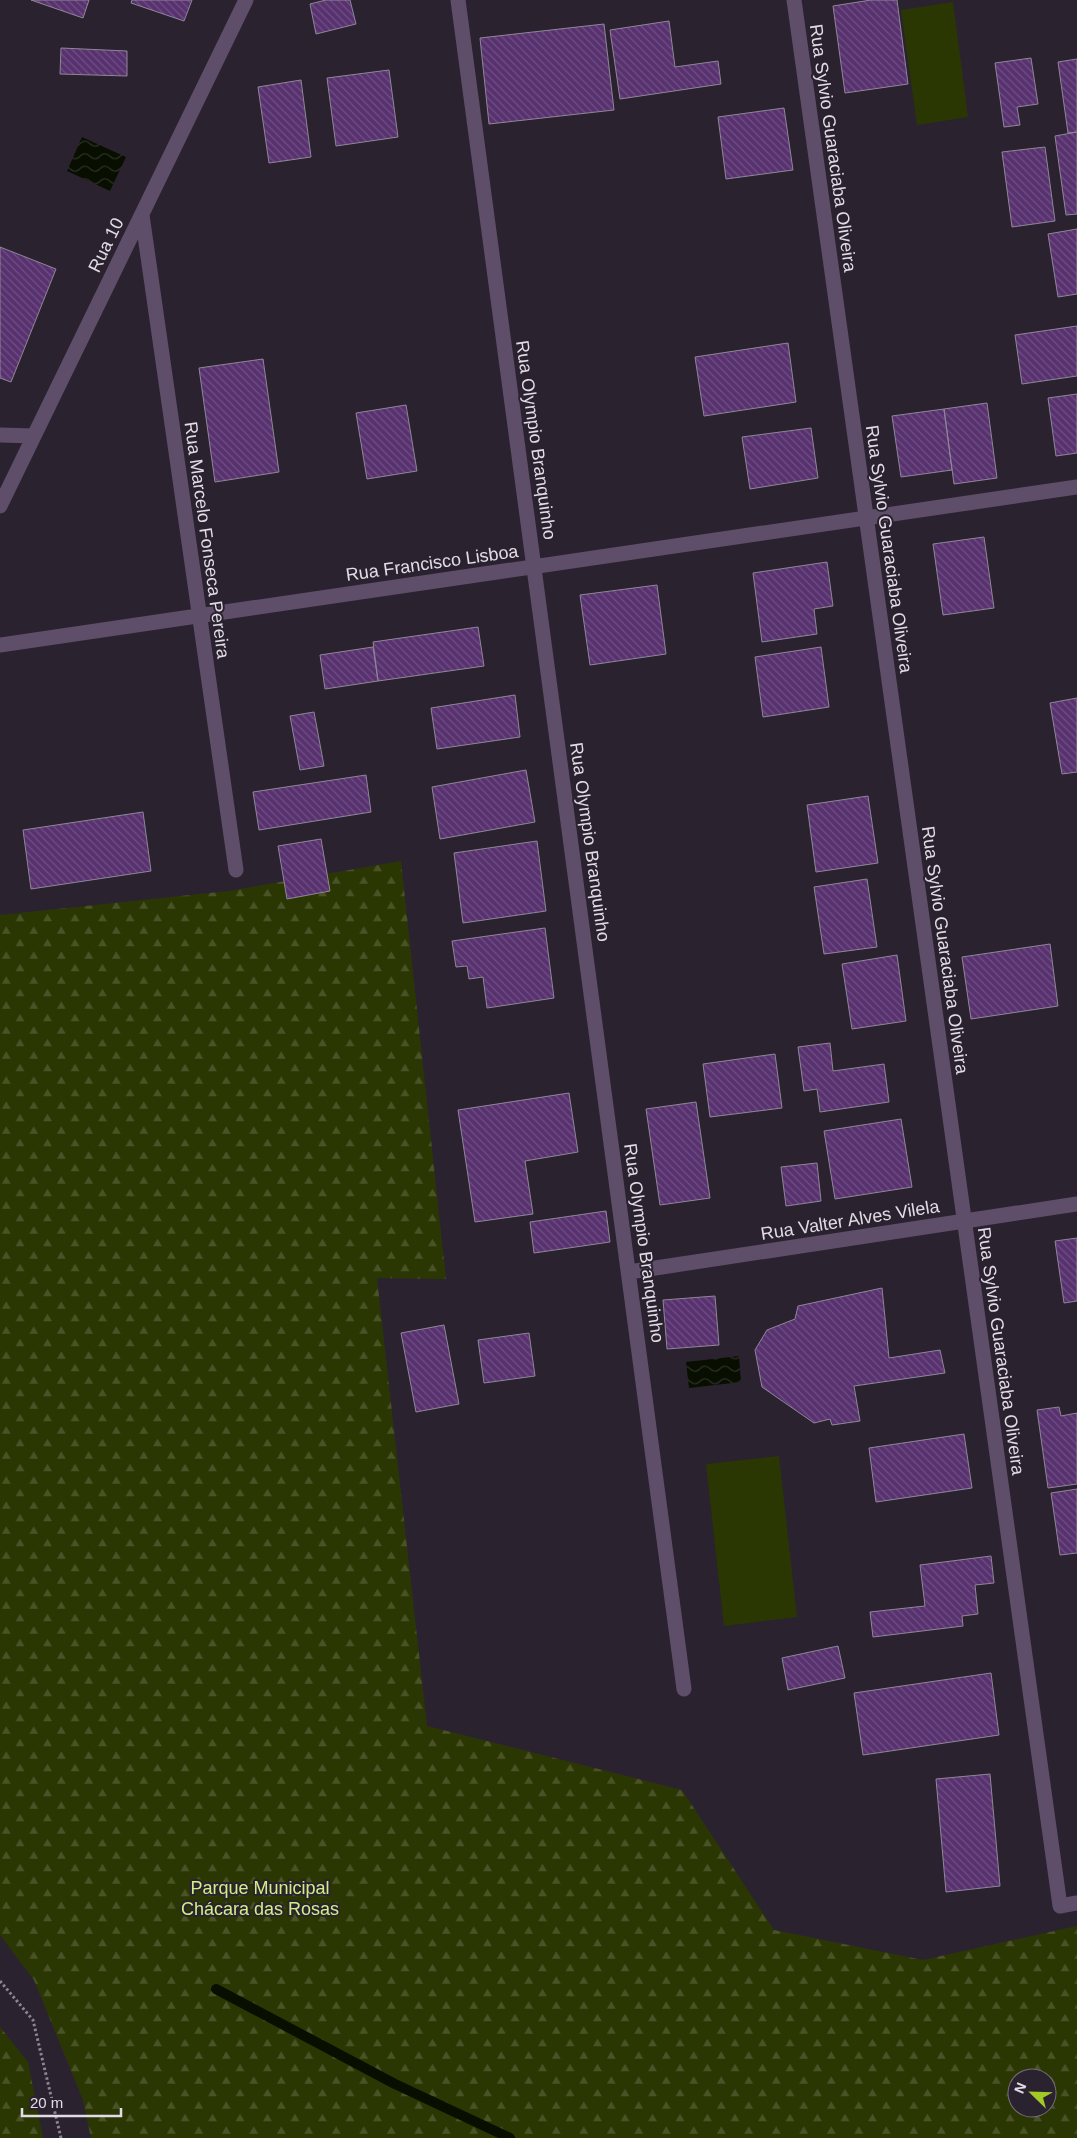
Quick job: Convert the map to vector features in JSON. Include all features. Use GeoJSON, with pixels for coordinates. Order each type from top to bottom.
{"type":"FeatureCollection","features":[{"type":"Feature","properties":{"kind":"street","name":"Rua 10"},"geometry":{"type":"LineString","coordinates":[[0,506],[246,0]]}},
{"type":"Feature","properties":{"kind":"street","name":"Rua Olympio Branquinho"},"geometry":{"type":"LineString","coordinates":[[458,0],[684,1689]]}},
{"type":"Feature","properties":{"kind":"street","name":"Rua Sylvio Guaraciaba Oliveira"},"geometry":{"type":"LineString","coordinates":[[794,0],[1060,1906],[1077,1903]]}},
{"type":"Feature","properties":{"kind":"street","name":"Rua Marcelo Fonseca Pereira"},"geometry":{"type":"LineString","coordinates":[[142,215],[236,870]]}},
{"type":"Feature","properties":{"kind":"street"},"geometry":{"type":"LineString","coordinates":[[0,435],[34,436]]}},
{"type":"Feature","properties":{"kind":"street","name":"Rua Francisco Lisboa"},"geometry":{"type":"LineString","coordinates":[[0,645],[1077,487]]}},
{"type":"Feature","properties":{"kind":"street","name":"Rua Valter Alves Vilela"},"geometry":{"type":"LineString","coordinates":[[629,1272],[1077,1204]]}},
{"type":"Feature","properties":{"kind":"path"},"geometry":{"type":"LineString","coordinates":[[0,1981],[33,2020],[61,2138]]}},
{"type":"Feature","properties":{"kind":"green space"},"geometry":{"type":"Polygon","coordinates":[[[953,2],[968,117],[917,125],[901,10],[953,2]]]}},
{"type":"Feature","properties":{"kind":"green space","name":"Parque Municipal Chácara das Rosas"},"geometry":{"type":"Polygon","coordinates":[[[401,861],[446,1279],[377,1278],[427,1726],[682,1790],[774,1930],[923,1960],[1077,1926],[1077,2138],[91,2138],[83,2100],[34,1980],[0,1935],[0,915],[228,891],[401,861]]]}},
{"type":"Feature","properties":{"kind":"green space"},"geometry":{"type":"Polygon","coordinates":[[[779,1456],[797,1617],[724,1626],[706,1464],[779,1456]]]}},
{"type":"Feature","properties":{"kind":"green space"},"geometry":{"type":"Polygon","coordinates":[[[0,2027],[28,2062],[43,2138],[0,2138],[0,2027]]]}},
{"type":"Feature","properties":{"kind":"water"},"geometry":{"type":"Polygon","coordinates":[[[82,137],[126,157],[110,191],[67,171],[82,137]]]}},
{"type":"Feature","properties":{"kind":"water"},"geometry":{"type":"Polygon","coordinates":[[[739,1356],[741,1382],[689,1388],[686,1362],[739,1356]]]}},
{"type":"Feature","properties":{"kind":"building"},"geometry":{"type":"Polygon","coordinates":[[[31,0],[89,0],[83,18],[31,0]]]}},
{"type":"Feature","properties":{"kind":"building"},"geometry":{"type":"Polygon","coordinates":[[[132,0],[192,0],[184,21],[131,3],[132,0]]]}},
{"type":"Feature","properties":{"kind":"building"},"geometry":{"type":"Polygon","coordinates":[[[326,0],[350,0],[356,24],[316,34],[310,4],[326,0]]]}},
{"type":"Feature","properties":{"kind":"building"},"geometry":{"type":"Polygon","coordinates":[[[871,0],[897,0],[908,84],[845,93],[833,6],[871,0]]]}},
{"type":"Feature","properties":{"kind":"building"},"geometry":{"type":"Polygon","coordinates":[[[669,21],[675,67],[718,61],[721,84],[620,99],[610,30],[669,21]]]}},
{"type":"Feature","properties":{"kind":"building"},"geometry":{"type":"Polygon","coordinates":[[[604,24],[614,110],[489,124],[480,38],[604,24]]]}},
{"type":"Feature","properties":{"kind":"building"},"geometry":{"type":"Polygon","coordinates":[[[61,48],[127,51],[127,76],[60,74],[61,48]]]}},
{"type":"Feature","properties":{"kind":"building"},"geometry":{"type":"Polygon","coordinates":[[[1031,58],[1038,104],[1017,107],[1020,125],[1004,127],[995,63],[1031,58]]]}},
{"type":"Feature","properties":{"kind":"building"},"geometry":{"type":"Polygon","coordinates":[[[1077,59],[1077,132],[1068,133],[1058,62],[1077,59]]]}},
{"type":"Feature","properties":{"kind":"building"},"geometry":{"type":"Polygon","coordinates":[[[389,70],[398,137],[336,146],[327,78],[389,70]]]}},
{"type":"Feature","properties":{"kind":"building"},"geometry":{"type":"Polygon","coordinates":[[[301,80],[311,157],[269,163],[258,87],[301,80]]]}},
{"type":"Feature","properties":{"kind":"building"},"geometry":{"type":"Polygon","coordinates":[[[784,108],[793,170],[726,179],[718,117],[784,108]]]}},
{"type":"Feature","properties":{"kind":"building"},"geometry":{"type":"Polygon","coordinates":[[[1077,132],[1077,214],[1066,215],[1055,136],[1077,132]]]}},
{"type":"Feature","properties":{"kind":"building"},"geometry":{"type":"Polygon","coordinates":[[[1045,147],[1055,221],[1012,227],[1002,152],[1045,147]]]}},
{"type":"Feature","properties":{"kind":"building"},"geometry":{"type":"Polygon","coordinates":[[[1077,229],[1077,294],[1058,297],[1048,234],[1077,229]]]}},
{"type":"Feature","properties":{"kind":"building"},"geometry":{"type":"Polygon","coordinates":[[[0,247],[56,269],[11,382],[0,378],[0,247]]]}},
{"type":"Feature","properties":{"kind":"building"},"geometry":{"type":"Polygon","coordinates":[[[1077,326],[1077,376],[1022,384],[1015,335],[1077,326]]]}},
{"type":"Feature","properties":{"kind":"building"},"geometry":{"type":"Polygon","coordinates":[[[788,343],[796,402],[704,416],[695,357],[788,343]]]}},
{"type":"Feature","properties":{"kind":"building"},"geometry":{"type":"Polygon","coordinates":[[[263,359],[279,472],[215,482],[199,368],[263,359]]]}},
{"type":"Feature","properties":{"kind":"building"},"geometry":{"type":"Polygon","coordinates":[[[1077,394],[1077,453],[1056,456],[1048,398],[1077,394]]]}},
{"type":"Feature","properties":{"kind":"building"},"geometry":{"type":"Polygon","coordinates":[[[987,403],[997,478],[954,484],[944,409],[987,403]]]}},
{"type":"Feature","properties":{"kind":"building"},"geometry":{"type":"Polygon","coordinates":[[[406,405],[417,471],[367,479],[356,413],[406,405]]]}},
{"type":"Feature","properties":{"kind":"building"},"geometry":{"type":"Polygon","coordinates":[[[944,409],[952,470],[901,477],[892,416],[944,409]]]}},
{"type":"Feature","properties":{"kind":"building"},"geometry":{"type":"Polygon","coordinates":[[[811,428],[818,478],[750,489],[742,437],[811,428]]]}},
{"type":"Feature","properties":{"kind":"building"},"geometry":{"type":"Polygon","coordinates":[[[984,537],[994,608],[943,615],[933,544],[984,537]]]}},
{"type":"Feature","properties":{"kind":"building"},"geometry":{"type":"Polygon","coordinates":[[[827,562],[833,606],[814,609],[817,634],[762,642],[753,573],[827,562]]]}},
{"type":"Feature","properties":{"kind":"building"},"geometry":{"type":"Polygon","coordinates":[[[657,585],[666,654],[590,665],[580,595],[657,585]]]}},
{"type":"Feature","properties":{"kind":"building"},"geometry":{"type":"Polygon","coordinates":[[[478,627],[484,666],[378,681],[373,642],[478,627]]]}},
{"type":"Feature","properties":{"kind":"building"},"geometry":{"type":"Polygon","coordinates":[[[373,647],[378,681],[325,689],[320,655],[373,647]]]}},
{"type":"Feature","properties":{"kind":"building"},"geometry":{"type":"Polygon","coordinates":[[[821,647],[829,707],[763,717],[755,657],[821,647]]]}},
{"type":"Feature","properties":{"kind":"building"},"geometry":{"type":"Polygon","coordinates":[[[515,695],[520,737],[437,749],[431,708],[515,695]]]}},
{"type":"Feature","properties":{"kind":"building"},"geometry":{"type":"Polygon","coordinates":[[[1077,698],[1077,772],[1062,774],[1050,703],[1077,698]]]}},
{"type":"Feature","properties":{"kind":"building"},"geometry":{"type":"Polygon","coordinates":[[[314,712],[324,766],[300,770],[290,716],[314,712]]]}},
{"type":"Feature","properties":{"kind":"building"},"geometry":{"type":"Polygon","coordinates":[[[526,770],[535,822],[440,839],[432,787],[526,770]]]}},
{"type":"Feature","properties":{"kind":"building"},"geometry":{"type":"Polygon","coordinates":[[[366,775],[371,812],[259,830],[253,792],[366,775]]]}},
{"type":"Feature","properties":{"kind":"building"},"geometry":{"type":"Polygon","coordinates":[[[868,796],[878,863],[816,872],[807,805],[868,796]]]}},
{"type":"Feature","properties":{"kind":"building"},"geometry":{"type":"Polygon","coordinates":[[[143,812],[151,871],[31,889],[23,830],[143,812]]]}},
{"type":"Feature","properties":{"kind":"building"},"geometry":{"type":"Polygon","coordinates":[[[321,839],[330,891],[287,899],[278,846],[321,839]]]}},
{"type":"Feature","properties":{"kind":"building"},"geometry":{"type":"Polygon","coordinates":[[[537,841],[546,911],[463,923],[454,853],[537,841]]]}},
{"type":"Feature","properties":{"kind":"building"},"geometry":{"type":"Polygon","coordinates":[[[867,879],[877,947],[824,954],[814,887],[867,879]]]}},
{"type":"Feature","properties":{"kind":"building"},"geometry":{"type":"Polygon","coordinates":[[[545,928],[554,998],[487,1008],[483,977],[469,979],[467,966],[456,967],[452,941],[545,928]]]}},
{"type":"Feature","properties":{"kind":"building"},"geometry":{"type":"Polygon","coordinates":[[[1050,944],[1058,1006],[971,1019],[962,957],[1050,944]]]}},
{"type":"Feature","properties":{"kind":"building"},"geometry":{"type":"Polygon","coordinates":[[[897,955],[906,1021],[852,1029],[842,964],[897,955]]]}},
{"type":"Feature","properties":{"kind":"building"},"geometry":{"type":"Polygon","coordinates":[[[830,1043],[833,1071],[884,1064],[889,1102],[820,1112],[817,1089],[804,1091],[798,1047],[830,1043]]]}},
{"type":"Feature","properties":{"kind":"building"},"geometry":{"type":"Polygon","coordinates":[[[775,1054],[782,1108],[710,1117],[703,1064],[775,1054]]]}},
{"type":"Feature","properties":{"kind":"building"},"geometry":{"type":"Polygon","coordinates":[[[569,1093],[578,1152],[525,1161],[533,1214],[475,1222],[458,1110],[569,1093]]]}},
{"type":"Feature","properties":{"kind":"building"},"geometry":{"type":"Polygon","coordinates":[[[696,1102],[710,1198],[660,1205],[646,1109],[696,1102]]]}},
{"type":"Feature","properties":{"kind":"building"},"geometry":{"type":"Polygon","coordinates":[[[901,1119],[912,1187],[835,1199],[824,1131],[901,1119]]]}},
{"type":"Feature","properties":{"kind":"building"},"geometry":{"type":"Polygon","coordinates":[[[817,1163],[821,1201],[786,1206],[781,1167],[817,1163]]]}},
{"type":"Feature","properties":{"kind":"building"},"geometry":{"type":"Polygon","coordinates":[[[606,1211],[610,1242],[534,1253],[530,1222],[606,1211]]]}},
{"type":"Feature","properties":{"kind":"building"},"geometry":{"type":"Polygon","coordinates":[[[1077,1238],[1077,1301],[1064,1303],[1055,1241],[1077,1238]]]}},
{"type":"Feature","properties":{"kind":"building"},"geometry":{"type":"Polygon","coordinates":[[[882,1288],[889,1358],[940,1350],[945,1373],[854,1386],[860,1421],[832,1425],[830,1419],[814,1423],[762,1387],[755,1350],[767,1330],[795,1319],[798,1306],[882,1288]]]}},
{"type":"Feature","properties":{"kind":"building"},"geometry":{"type":"Polygon","coordinates":[[[715,1296],[719,1345],[667,1349],[663,1300],[715,1296]]]}},
{"type":"Feature","properties":{"kind":"building"},"geometry":{"type":"Polygon","coordinates":[[[444,1325],[459,1404],[416,1412],[401,1333],[444,1325]]]}},
{"type":"Feature","properties":{"kind":"building"},"geometry":{"type":"Polygon","coordinates":[[[529,1333],[535,1376],[484,1383],[478,1340],[529,1333]]]}},
{"type":"Feature","properties":{"kind":"building"},"geometry":{"type":"Polygon","coordinates":[[[1059,1407],[1061,1416],[1077,1413],[1077,1484],[1048,1488],[1037,1410],[1059,1407]]]}},
{"type":"Feature","properties":{"kind":"building"},"geometry":{"type":"Polygon","coordinates":[[[964,1434],[972,1488],[876,1502],[869,1448],[964,1434]]]}},
{"type":"Feature","properties":{"kind":"building"},"geometry":{"type":"Polygon","coordinates":[[[1077,1489],[1077,1553],[1060,1555],[1051,1493],[1077,1489]]]}},
{"type":"Feature","properties":{"kind":"building"},"geometry":{"type":"Polygon","coordinates":[[[991,1556],[994,1583],[975,1585],[978,1614],[962,1616],[963,1626],[873,1637],[870,1612],[925,1606],[920,1565],[991,1556]]]}},
{"type":"Feature","properties":{"kind":"building"},"geometry":{"type":"Polygon","coordinates":[[[838,1646],[845,1678],[788,1690],[782,1658],[838,1646]]]}},
{"type":"Feature","properties":{"kind":"building"},"geometry":{"type":"Polygon","coordinates":[[[991,1673],[999,1735],[863,1755],[854,1693],[991,1673]]]}},
{"type":"Feature","properties":{"kind":"building"},"geometry":{"type":"Polygon","coordinates":[[[990,1774],[1000,1886],[946,1892],[936,1779],[990,1774]]]}},
{"type":"Feature","properties":{"kind":"waterway"},"geometry":{"type":"LineString","coordinates":[[216,1989],[395,2084],[510,2138]]}}]}
